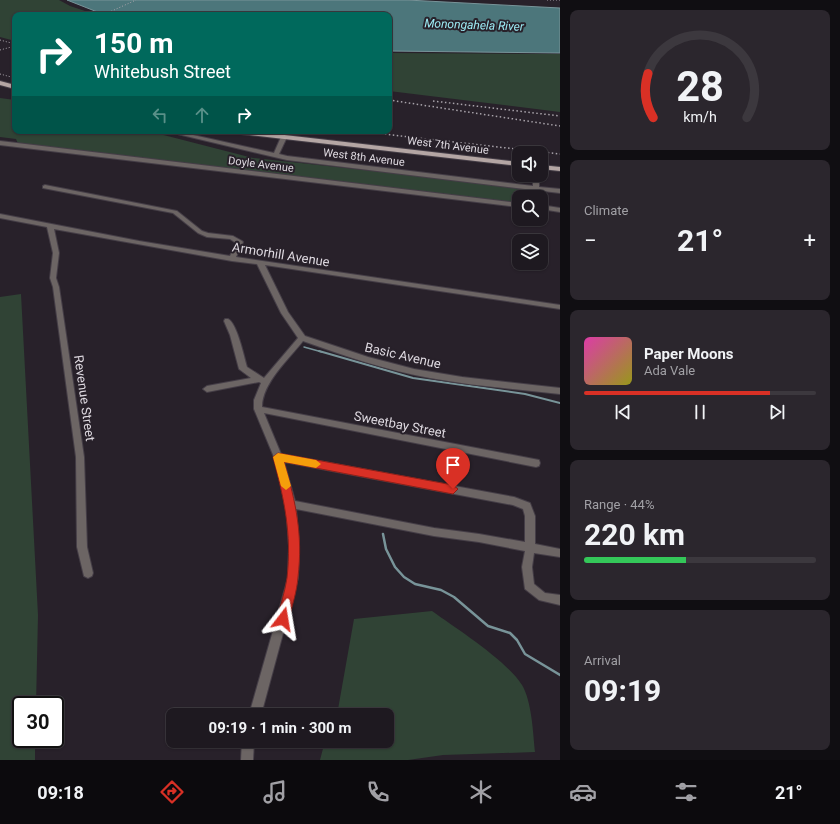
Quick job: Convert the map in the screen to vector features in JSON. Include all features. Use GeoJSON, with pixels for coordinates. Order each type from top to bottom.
{"type":"FeatureCollection","features":[{"type":"Feature","properties":{"kind":"main road"},"geometry":{"type":"LineString","coordinates":[[0,83],[12,86]]}},
{"type":"Feature","properties":{"kind":"main road","name":"West 7th Avenue"},"geometry":{"type":"LineString","coordinates":[[258,134],[512,163]]}},
{"type":"Feature","properties":{"kind":"main road"},"geometry":{"type":"LineString","coordinates":[[548,168],[560,169]]}},
{"type":"Feature","properties":{"kind":"street","name":"West 8th Avenue"},"geometry":{"type":"LineString","coordinates":[[181,134],[275,156],[560,191]]}},
{"type":"Feature","properties":{"kind":"street"},"geometry":{"type":"LineString","coordinates":[[275,156],[284,137]]}},
{"type":"Feature","properties":{"kind":"street","name":"Doyle Avenue"},"geometry":{"type":"LineString","coordinates":[[0,143],[512,204]]}},
{"type":"Feature","properties":{"kind":"street"},"geometry":{"type":"LineString","coordinates":[[536,182],[536,189],[560,195]]}},
{"type":"Feature","properties":{"kind":"street"},"geometry":{"type":"LineString","coordinates":[[45,187],[175,212],[200,232],[236,239],[240,242],[240,245],[232,259]]}},
{"type":"Feature","properties":{"kind":"street"},"geometry":{"type":"LineString","coordinates":[[548,208],[560,210]]}},
{"type":"Feature","properties":{"kind":"street","name":"Armorhill Avenue"},"geometry":{"type":"LineString","coordinates":[[0,216],[121,241],[232,259],[560,307]]}},
{"type":"Feature","properties":{"kind":"street","name":"Revenue Street"},"geometry":{"type":"LineString","coordinates":[[50,227],[56,253],[53,278],[56,287],[80,457],[82,547],[88,573]]}},
{"type":"Feature","properties":{"kind":"street"},"geometry":{"type":"LineString","coordinates":[[257,708],[287,601],[292,578],[294,546],[291,504],[278,457],[258,409],[258,400],[262,380],[302,338],[285,312],[260,263]]}},
{"type":"Feature","properties":{"kind":"street"},"geometry":{"type":"LineString","coordinates":[[228,321],[234,335],[243,369],[262,380]]}},
{"type":"Feature","properties":{"kind":"street","name":"Basic Avenue"},"geometry":{"type":"LineString","coordinates":[[302,338],[381,364],[430,375],[474,382],[560,391]]}},
{"type":"Feature","properties":{"kind":"street"},"geometry":{"type":"LineString","coordinates":[[207,389],[262,380]]}},
{"type":"Feature","properties":{"kind":"street","name":"Sweetbay Street"},"geometry":{"type":"LineString","coordinates":[[258,409],[536,463]]}},
{"type":"Feature","properties":{"kind":"street"},"geometry":{"type":"LineString","coordinates":[[278,457],[514,501],[527,506],[530,516],[530,547],[526,567],[529,586],[543,597],[560,600]]}},
{"type":"Feature","properties":{"kind":"street"},"geometry":{"type":"LineString","coordinates":[[291,504],[434,532],[560,553]]}},
{"type":"Feature","properties":{"kind":"street"},"geometry":{"type":"LineString","coordinates":[[247,760],[248,748]]}},
{"type":"Feature","properties":{"kind":"green space"},"geometry":{"type":"Polygon","coordinates":[[[0,0],[59,0],[70,6],[88,12],[12,12],[12,40],[0,37],[0,0]]]}},
{"type":"Feature","properties":{"kind":"green space"},"geometry":{"type":"Polygon","coordinates":[[[392,53],[560,54],[560,112],[392,91],[392,53]]]}},
{"type":"Feature","properties":{"kind":"green space"},"geometry":{"type":"Polygon","coordinates":[[[0,98],[12,100],[12,134],[160,134],[253,158],[532,188],[532,190],[512,190],[512,204],[19,146],[16,139],[0,137],[0,98]]]}},
{"type":"Feature","properties":{"kind":"green space"},"geometry":{"type":"Polygon","coordinates":[[[21,294],[38,615],[36,696],[12,696],[12,748],[35,748],[35,760],[0,760],[0,297],[21,294]]]}},
{"type":"Feature","properties":{"kind":"green space"},"geometry":{"type":"Polygon","coordinates":[[[432,611],[493,655],[515,675],[522,685],[530,709],[535,752],[443,755],[408,760],[320,760],[323,748],[394,748],[394,708],[338,708],[354,619],[432,611]]]}},
{"type":"Feature","properties":{"kind":"water","name":"Monongahela River"},"geometry":{"type":"Polygon","coordinates":[[[67,0],[407,0],[560,8],[560,53],[392,51],[392,12],[97,12],[67,0]]]}},
{"type":"Feature","properties":{"kind":"waterway"},"geometry":{"type":"LineString","coordinates":[[304,347],[322,352]]}},
{"type":"Feature","properties":{"kind":"waterway"},"geometry":{"type":"LineString","coordinates":[[319,351],[413,378],[525,394],[560,403]]}},
{"type":"Feature","properties":{"kind":"waterway"},"geometry":{"type":"LineString","coordinates":[[383,534],[386,549],[395,567],[404,577],[415,584],[441,590],[454,597],[488,626],[510,633],[517,640],[525,654],[560,675]]}},
{"type":"Feature","properties":{"kind":"railway"},"geometry":{"type":"LineString","coordinates":[[110,12],[136,0]]}},
{"type":"Feature","properties":{"kind":"railway"},"geometry":{"type":"LineString","coordinates":[[547,0],[560,0]]}},
{"type":"Feature","properties":{"kind":"railway"},"geometry":{"type":"LineString","coordinates":[[0,40],[12,43]]}},
{"type":"Feature","properties":{"kind":"railway"},"geometry":{"type":"LineString","coordinates":[[0,50],[12,47]]}},
{"type":"Feature","properties":{"kind":"railway"},"geometry":{"type":"LineString","coordinates":[[0,74],[12,77]]}},
{"type":"Feature","properties":{"kind":"railway"},"geometry":{"type":"LineString","coordinates":[[392,100],[560,126]]}},
{"type":"Feature","properties":{"kind":"railway"},"geometry":{"type":"LineString","coordinates":[[433,101],[560,116]]}},
{"type":"Feature","properties":{"kind":"railway"},"geometry":{"type":"LineString","coordinates":[[383,134],[560,154]]}},
{"type":"Feature","properties":{"kind":"slow traffic"},"geometry":{"type":"LineString","coordinates":[[286,486],[278,457],[316,464]]}},
{"type":"Feature","properties":{"kind":"route"},"geometry":{"type":"LineString","coordinates":[[283,619],[292,578],[294,529],[291,504],[278,457],[453,489]]}}]}
